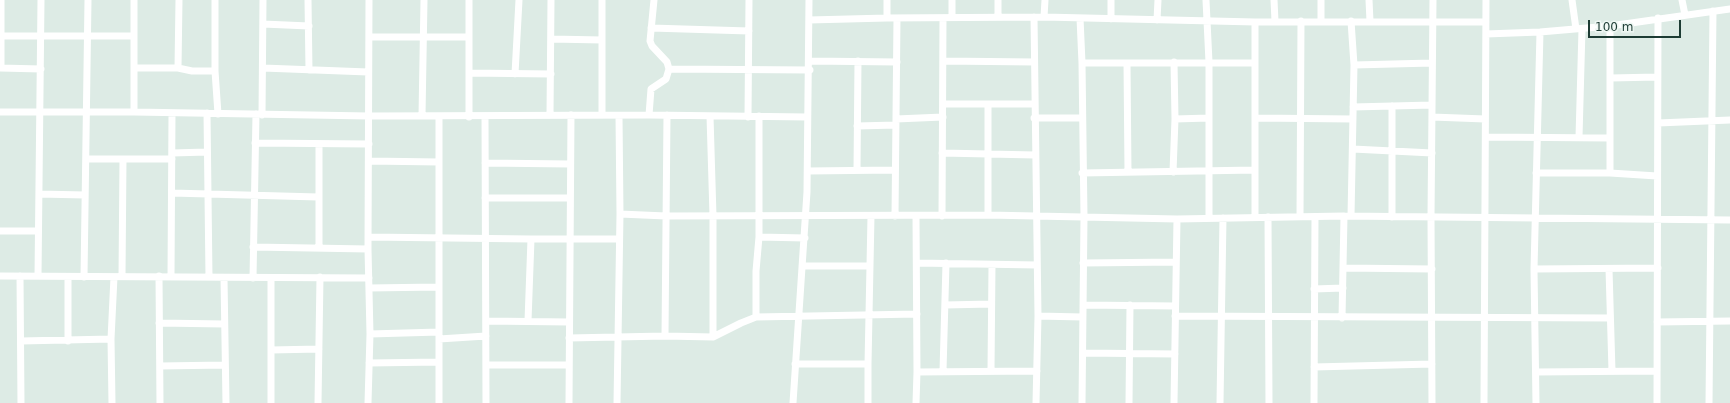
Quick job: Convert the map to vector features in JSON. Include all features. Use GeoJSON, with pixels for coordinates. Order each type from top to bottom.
{"type":"FeatureCollection","features":[{"type":"Feature","properties":{"kind":"street"},"geometry":{"type":"LineString","coordinates":[[1,0],[1,68],[41,69]]}},
{"type":"Feature","properties":{"kind":"street"},"geometry":{"type":"LineString","coordinates":[[38,276],[41,0]]}},
{"type":"Feature","properties":{"kind":"street"},"geometry":{"type":"LineString","coordinates":[[84,277],[88,0]]}},
{"type":"Feature","properties":{"kind":"street"},"geometry":{"type":"LineString","coordinates":[[134,0],[134,112]]}},
{"type":"Feature","properties":{"kind":"street"},"geometry":{"type":"LineString","coordinates":[[178,68],[179,0]]}},
{"type":"Feature","properties":{"kind":"street"},"geometry":{"type":"LineString","coordinates":[[215,0],[215,71],[218,114]]}},
{"type":"Feature","properties":{"kind":"street"},"geometry":{"type":"LineString","coordinates":[[253,278],[255,143],[263,68],[263,0]]}},
{"type":"Feature","properties":{"kind":"street"},"geometry":{"type":"LineString","coordinates":[[308,0],[309,70]]}},
{"type":"Feature","properties":{"kind":"street"},"geometry":{"type":"LineString","coordinates":[[368,403],[370,334],[368,278],[369,0]]}},
{"type":"Feature","properties":{"kind":"street"},"geometry":{"type":"LineString","coordinates":[[422,116],[422,37],[424,0]]}},
{"type":"Feature","properties":{"kind":"street"},"geometry":{"type":"LineString","coordinates":[[469,116],[470,0]]}},
{"type":"Feature","properties":{"kind":"street"},"geometry":{"type":"LineString","coordinates":[[515,74],[519,0]]}},
{"type":"Feature","properties":{"kind":"street"},"geometry":{"type":"LineString","coordinates":[[550,115],[551,0]]}},
{"type":"Feature","properties":{"kind":"street"},"geometry":{"type":"LineString","coordinates":[[602,0],[602,115]]}},
{"type":"Feature","properties":{"kind":"street"},"geometry":{"type":"LineString","coordinates":[[650,115],[651,89],[666,79],[669,69],[665,60],[651,44],[654,0]]}},
{"type":"Feature","properties":{"kind":"street"},"geometry":{"type":"LineString","coordinates":[[748,117],[749,0]]}},
{"type":"Feature","properties":{"kind":"street"},"geometry":{"type":"LineString","coordinates":[[793,403],[805,238],[808,171],[807,117],[810,70],[809,0]]}},
{"type":"Feature","properties":{"kind":"street"},"geometry":{"type":"LineString","coordinates":[[887,0],[887,18]]}},
{"type":"Feature","properties":{"kind":"street"},"geometry":{"type":"LineString","coordinates":[[952,0],[952,18]]}},
{"type":"Feature","properties":{"kind":"street"},"geometry":{"type":"LineString","coordinates":[[998,0],[998,17]]}},
{"type":"Feature","properties":{"kind":"street"},"geometry":{"type":"LineString","coordinates":[[1044,17],[1045,0]]}},
{"type":"Feature","properties":{"kind":"street"},"geometry":{"type":"LineString","coordinates":[[1111,0],[1111,19]]}},
{"type":"Feature","properties":{"kind":"street"},"geometry":{"type":"LineString","coordinates":[[1157,20],[1158,0]]}},
{"type":"Feature","properties":{"kind":"street"},"geometry":{"type":"LineString","coordinates":[[1206,0],[1209,62],[1209,218]]}},
{"type":"Feature","properties":{"kind":"street"},"geometry":{"type":"LineString","coordinates":[[1274,0],[1275,21]]}},
{"type":"Feature","properties":{"kind":"street"},"geometry":{"type":"LineString","coordinates":[[1321,0],[1321,22]]}},
{"type":"Feature","properties":{"kind":"street"},"geometry":{"type":"LineString","coordinates":[[1369,0],[1370,21]]}},
{"type":"Feature","properties":{"kind":"street"},"geometry":{"type":"LineString","coordinates":[[1432,403],[1431,217],[1433,0]]}},
{"type":"Feature","properties":{"kind":"street"},"geometry":{"type":"LineString","coordinates":[[1484,403],[1486,0]]}},
{"type":"Feature","properties":{"kind":"street"},"geometry":{"type":"LineString","coordinates":[[1572,0],[1579,29],[1579,137]]}},
{"type":"Feature","properties":{"kind":"street"},"geometry":{"type":"LineString","coordinates":[[1682,0],[1684,15]]}},
{"type":"Feature","properties":{"kind":"street"},"geometry":{"type":"LineString","coordinates":[[1486,34],[1540,32],[1610,26],[1730,9]]}},
{"type":"Feature","properties":{"kind":"street"},"geometry":{"type":"LineString","coordinates":[[1709,403],[1713,11]]}},
{"type":"Feature","properties":{"kind":"street"},"geometry":{"type":"LineString","coordinates":[[1034,17],[1034,118],[1038,316],[1036,403]]}},
{"type":"Feature","properties":{"kind":"street"},"geometry":{"type":"LineString","coordinates":[[809,20],[1044,17],[1206,22],[1486,22]]}},
{"type":"Feature","properties":{"kind":"street"},"geometry":{"type":"LineString","coordinates":[[895,216],[897,18]]}},
{"type":"Feature","properties":{"kind":"street"},"geometry":{"type":"LineString","coordinates":[[942,216],[943,18]]}},
{"type":"Feature","properties":{"kind":"street"},"geometry":{"type":"LineString","coordinates":[[1080,18],[1084,217],[1082,403]]}},
{"type":"Feature","properties":{"kind":"street"},"geometry":{"type":"LineString","coordinates":[[1657,403],[1658,268],[1656,219],[1658,18]]}},
{"type":"Feature","properties":{"kind":"street"},"geometry":{"type":"LineString","coordinates":[[1300,216],[1301,21]]}},
{"type":"Feature","properties":{"kind":"street"},"geometry":{"type":"LineString","coordinates":[[1351,21],[1354,65],[1352,216]]}},
{"type":"Feature","properties":{"kind":"street"},"geometry":{"type":"LineString","coordinates":[[1255,22],[1255,217]]}},
{"type":"Feature","properties":{"kind":"street"},"geometry":{"type":"LineString","coordinates":[[264,24],[309,26]]}},
{"type":"Feature","properties":{"kind":"street"},"geometry":{"type":"LineString","coordinates":[[1610,26],[1610,173]]}},
{"type":"Feature","properties":{"kind":"street"},"geometry":{"type":"LineString","coordinates":[[651,28],[748,32]]}},
{"type":"Feature","properties":{"kind":"street"},"geometry":{"type":"LineString","coordinates":[[1536,403],[1534,268],[1540,32]]}},
{"type":"Feature","properties":{"kind":"street"},"geometry":{"type":"LineString","coordinates":[[1,36],[134,36]]}},
{"type":"Feature","properties":{"kind":"street"},"geometry":{"type":"LineString","coordinates":[[369,37],[469,37]]}},
{"type":"Feature","properties":{"kind":"street"},"geometry":{"type":"LineString","coordinates":[[551,39],[602,40]]}},
{"type":"Feature","properties":{"kind":"street"},"geometry":{"type":"LineString","coordinates":[[810,61],[897,62]]}},
{"type":"Feature","properties":{"kind":"street"},"geometry":{"type":"LineString","coordinates":[[857,170],[858,61]]}},
{"type":"Feature","properties":{"kind":"street"},"geometry":{"type":"LineString","coordinates":[[943,61],[1034,62]]}},
{"type":"Feature","properties":{"kind":"street"},"geometry":{"type":"LineString","coordinates":[[1082,62],[1255,63]]}},
{"type":"Feature","properties":{"kind":"street"},"geometry":{"type":"LineString","coordinates":[[1173,172],[1175,119],[1174,62]]}},
{"type":"Feature","properties":{"kind":"street"},"geometry":{"type":"LineString","coordinates":[[1127,63],[1128,172]]}},
{"type":"Feature","properties":{"kind":"street"},"geometry":{"type":"LineString","coordinates":[[1354,65],[1432,63]]}},
{"type":"Feature","properties":{"kind":"street"},"geometry":{"type":"LineString","coordinates":[[135,68],[178,68],[192,71],[215,71]]}},
{"type":"Feature","properties":{"kind":"street"},"geometry":{"type":"LineString","coordinates":[[263,68],[368,72]]}},
{"type":"Feature","properties":{"kind":"street"},"geometry":{"type":"LineString","coordinates":[[669,69],[810,70]]}},
{"type":"Feature","properties":{"kind":"street"},"geometry":{"type":"LineString","coordinates":[[469,73],[551,74]]}},
{"type":"Feature","properties":{"kind":"street"},"geometry":{"type":"LineString","coordinates":[[1611,78],[1657,77]]}},
{"type":"Feature","properties":{"kind":"street"},"geometry":{"type":"LineString","coordinates":[[943,104],[1034,104]]}},
{"type":"Feature","properties":{"kind":"street"},"geometry":{"type":"LineString","coordinates":[[988,104],[990,155],[988,215]]}},
{"type":"Feature","properties":{"kind":"street"},"geometry":{"type":"LineString","coordinates":[[1353,107],[1432,105]]}},
{"type":"Feature","properties":{"kind":"street"},"geometry":{"type":"LineString","coordinates":[[1392,106],[1392,217]]}},
{"type":"Feature","properties":{"kind":"street"},"geometry":{"type":"LineString","coordinates":[[0,112],[134,112],[485,117],[550,115],[667,115],[807,117]]}},
{"type":"Feature","properties":{"kind":"street"},"geometry":{"type":"LineString","coordinates":[[171,276],[172,113]]}},
{"type":"Feature","properties":{"kind":"street"},"geometry":{"type":"LineString","coordinates":[[207,113],[209,277]]}},
{"type":"Feature","properties":{"kind":"street"},"geometry":{"type":"LineString","coordinates":[[569,403],[571,115]]}},
{"type":"Feature","properties":{"kind":"street"},"geometry":{"type":"LineString","coordinates":[[665,336],[667,115]]}},
{"type":"Feature","properties":{"kind":"street"},"geometry":{"type":"LineString","coordinates":[[439,116],[439,403]]}},
{"type":"Feature","properties":{"kind":"street"},"geometry":{"type":"LineString","coordinates":[[617,403],[620,214],[619,116]]}},
{"type":"Feature","properties":{"kind":"street"},"geometry":{"type":"LineString","coordinates":[[710,116],[713,216],[713,337]]}},
{"type":"Feature","properties":{"kind":"street"},"geometry":{"type":"LineString","coordinates":[[756,317],[756,271],[759,236],[759,116]]}},
{"type":"Feature","properties":{"kind":"street"},"geometry":{"type":"LineString","coordinates":[[485,117],[486,403]]}},
{"type":"Feature","properties":{"kind":"street"},"geometry":{"type":"LineString","coordinates":[[857,126],[943,117]]}},
{"type":"Feature","properties":{"kind":"street"},"geometry":{"type":"LineString","coordinates":[[1432,117],[1485,119]]}},
{"type":"Feature","properties":{"kind":"street"},"geometry":{"type":"LineString","coordinates":[[1034,118],[1082,118]]}},
{"type":"Feature","properties":{"kind":"street"},"geometry":{"type":"LineString","coordinates":[[1175,119],[1209,118]]}},
{"type":"Feature","properties":{"kind":"street"},"geometry":{"type":"LineString","coordinates":[[1256,118],[1353,119]]}},
{"type":"Feature","properties":{"kind":"street"},"geometry":{"type":"LineString","coordinates":[[1658,123],[1730,120]]}},
{"type":"Feature","properties":{"kind":"street"},"geometry":{"type":"LineString","coordinates":[[1486,137],[1537,136],[1610,138]]}},
{"type":"Feature","properties":{"kind":"street"},"geometry":{"type":"LineString","coordinates":[[255,143],[369,144]]}},
{"type":"Feature","properties":{"kind":"street"},"geometry":{"type":"LineString","coordinates":[[319,248],[318,197],[320,144]]}},
{"type":"Feature","properties":{"kind":"street"},"geometry":{"type":"LineString","coordinates":[[1353,149],[1432,153]]}},
{"type":"Feature","properties":{"kind":"street"},"geometry":{"type":"LineString","coordinates":[[86,159],[124,159],[207,152]]}},
{"type":"Feature","properties":{"kind":"street"},"geometry":{"type":"LineString","coordinates":[[942,153],[1035,155]]}},
{"type":"Feature","properties":{"kind":"street"},"geometry":{"type":"LineString","coordinates":[[122,276],[124,159]]}},
{"type":"Feature","properties":{"kind":"street"},"geometry":{"type":"LineString","coordinates":[[369,161],[439,162]]}},
{"type":"Feature","properties":{"kind":"street"},"geometry":{"type":"LineString","coordinates":[[485,163],[570,164]]}},
{"type":"Feature","properties":{"kind":"street"},"geometry":{"type":"LineString","coordinates":[[808,171],[895,170]]}},
{"type":"Feature","properties":{"kind":"street"},"geometry":{"type":"LineString","coordinates":[[1082,173],[1255,170]]}},
{"type":"Feature","properties":{"kind":"street"},"geometry":{"type":"LineString","coordinates":[[1536,173],[1610,173],[1657,176]]}},
{"type":"Feature","properties":{"kind":"street"},"geometry":{"type":"LineString","coordinates":[[172,193],[318,197]]}},
{"type":"Feature","properties":{"kind":"street"},"geometry":{"type":"LineString","coordinates":[[39,194],[86,195]]}},
{"type":"Feature","properties":{"kind":"street"},"geometry":{"type":"LineString","coordinates":[[485,198],[570,198]]}},
{"type":"Feature","properties":{"kind":"street"},"geometry":{"type":"LineString","coordinates":[[620,214],[666,216],[988,215],[1177,219],[1268,216],[1352,216],[1485,219],[1730,220]]}},
{"type":"Feature","properties":{"kind":"street"},"geometry":{"type":"LineString","coordinates":[[868,403],[872,216]]}},
{"type":"Feature","properties":{"kind":"street"},"geometry":{"type":"LineString","coordinates":[[916,216],[916,403]]}},
{"type":"Feature","properties":{"kind":"street"},"geometry":{"type":"LineString","coordinates":[[1268,216],[1269,403]]}},
{"type":"Feature","properties":{"kind":"street"},"geometry":{"type":"LineString","coordinates":[[1342,318],[1344,216]]}},
{"type":"Feature","properties":{"kind":"street"},"geometry":{"type":"LineString","coordinates":[[1314,403],[1315,217]]}},
{"type":"Feature","properties":{"kind":"street"},"geometry":{"type":"LineString","coordinates":[[1220,403],[1223,218]]}},
{"type":"Feature","properties":{"kind":"street"},"geometry":{"type":"LineString","coordinates":[[1174,403],[1177,219]]}},
{"type":"Feature","properties":{"kind":"street"},"geometry":{"type":"LineString","coordinates":[[0,231],[38,231]]}},
{"type":"Feature","properties":{"kind":"street"},"geometry":{"type":"LineString","coordinates":[[759,236],[805,238]]}},
{"type":"Feature","properties":{"kind":"street"},"geometry":{"type":"LineString","coordinates":[[368,237],[531,240],[619,239]]}},
{"type":"Feature","properties":{"kind":"street"},"geometry":{"type":"LineString","coordinates":[[528,321],[531,240]]}},
{"type":"Feature","properties":{"kind":"street"},"geometry":{"type":"LineString","coordinates":[[253,247],[368,249]]}},
{"type":"Feature","properties":{"kind":"street"},"geometry":{"type":"LineString","coordinates":[[1083,264],[1176,262]]}},
{"type":"Feature","properties":{"kind":"street"},"geometry":{"type":"LineString","coordinates":[[917,263],[1037,265]]}},
{"type":"Feature","properties":{"kind":"street"},"geometry":{"type":"LineString","coordinates":[[943,371],[946,263]]}},
{"type":"Feature","properties":{"kind":"street"},"geometry":{"type":"LineString","coordinates":[[991,370],[992,265]]}},
{"type":"Feature","properties":{"kind":"street"},"geometry":{"type":"LineString","coordinates":[[802,266],[870,266]]}},
{"type":"Feature","properties":{"kind":"street"},"geometry":{"type":"LineString","coordinates":[[1343,268],[1432,269]]}},
{"type":"Feature","properties":{"kind":"street"},"geometry":{"type":"LineString","coordinates":[[1534,268],[1658,268]]}},
{"type":"Feature","properties":{"kind":"street"},"geometry":{"type":"LineString","coordinates":[[1609,269],[1612,371]]}},
{"type":"Feature","properties":{"kind":"street"},"geometry":{"type":"LineString","coordinates":[[0,276],[368,278]]}},
{"type":"Feature","properties":{"kind":"street"},"geometry":{"type":"LineString","coordinates":[[20,276],[21,403]]}},
{"type":"Feature","properties":{"kind":"street"},"geometry":{"type":"LineString","coordinates":[[159,276],[160,403]]}},
{"type":"Feature","properties":{"kind":"street"},"geometry":{"type":"LineString","coordinates":[[68,277],[68,341]]}},
{"type":"Feature","properties":{"kind":"street"},"geometry":{"type":"LineString","coordinates":[[112,403],[111,339],[114,277]]}},
{"type":"Feature","properties":{"kind":"street"},"geometry":{"type":"LineString","coordinates":[[318,403],[320,277]]}},
{"type":"Feature","properties":{"kind":"street"},"geometry":{"type":"LineString","coordinates":[[224,278],[224,365],[226,403]]}},
{"type":"Feature","properties":{"kind":"street"},"geometry":{"type":"LineString","coordinates":[[271,278],[271,403]]}},
{"type":"Feature","properties":{"kind":"street"},"geometry":{"type":"LineString","coordinates":[[369,288],[438,287]]}},
{"type":"Feature","properties":{"kind":"street"},"geometry":{"type":"LineString","coordinates":[[1314,289],[1343,288]]}},
{"type":"Feature","properties":{"kind":"street"},"geometry":{"type":"LineString","coordinates":[[945,305],[991,304]]}},
{"type":"Feature","properties":{"kind":"street"},"geometry":{"type":"LineString","coordinates":[[1083,305],[1175,306]]}},
{"type":"Feature","properties":{"kind":"street"},"geometry":{"type":"LineString","coordinates":[[1129,403],[1130,305]]}},
{"type":"Feature","properties":{"kind":"street"},"geometry":{"type":"LineString","coordinates":[[569,338],[617,336],[713,337],[756,317],[917,314]]}},
{"type":"Feature","properties":{"kind":"street"},"geometry":{"type":"LineString","coordinates":[[1038,316],[1082,317]]}},
{"type":"Feature","properties":{"kind":"street"},"geometry":{"type":"LineString","coordinates":[[1175,316],[1269,316],[1314,318],[1610,318]]}},
{"type":"Feature","properties":{"kind":"street"},"geometry":{"type":"LineString","coordinates":[[486,321],[570,322]]}},
{"type":"Feature","properties":{"kind":"street"},"geometry":{"type":"LineString","coordinates":[[1657,322],[1730,321]]}},
{"type":"Feature","properties":{"kind":"street"},"geometry":{"type":"LineString","coordinates":[[160,324],[224,324]]}},
{"type":"Feature","properties":{"kind":"street"},"geometry":{"type":"LineString","coordinates":[[370,334],[486,336]]}},
{"type":"Feature","properties":{"kind":"street"},"geometry":{"type":"LineString","coordinates":[[21,341],[111,339]]}},
{"type":"Feature","properties":{"kind":"street"},"geometry":{"type":"LineString","coordinates":[[271,350],[319,349]]}},
{"type":"Feature","properties":{"kind":"street"},"geometry":{"type":"LineString","coordinates":[[1083,353],[1175,354]]}},
{"type":"Feature","properties":{"kind":"street"},"geometry":{"type":"LineString","coordinates":[[369,363],[439,362]]}},
{"type":"Feature","properties":{"kind":"street"},"geometry":{"type":"LineString","coordinates":[[795,364],[868,364]]}},
{"type":"Feature","properties":{"kind":"street"},"geometry":{"type":"LineString","coordinates":[[1314,367],[1432,364]]}},
{"type":"Feature","properties":{"kind":"street"},"geometry":{"type":"LineString","coordinates":[[160,366],[224,365]]}},
{"type":"Feature","properties":{"kind":"street"},"geometry":{"type":"LineString","coordinates":[[486,365],[569,365]]}},
{"type":"Feature","properties":{"kind":"street"},"geometry":{"type":"LineString","coordinates":[[917,372],[991,370],[1037,371]]}},
{"type":"Feature","properties":{"kind":"street"},"geometry":{"type":"LineString","coordinates":[[1536,372],[1657,371]]}}]}
